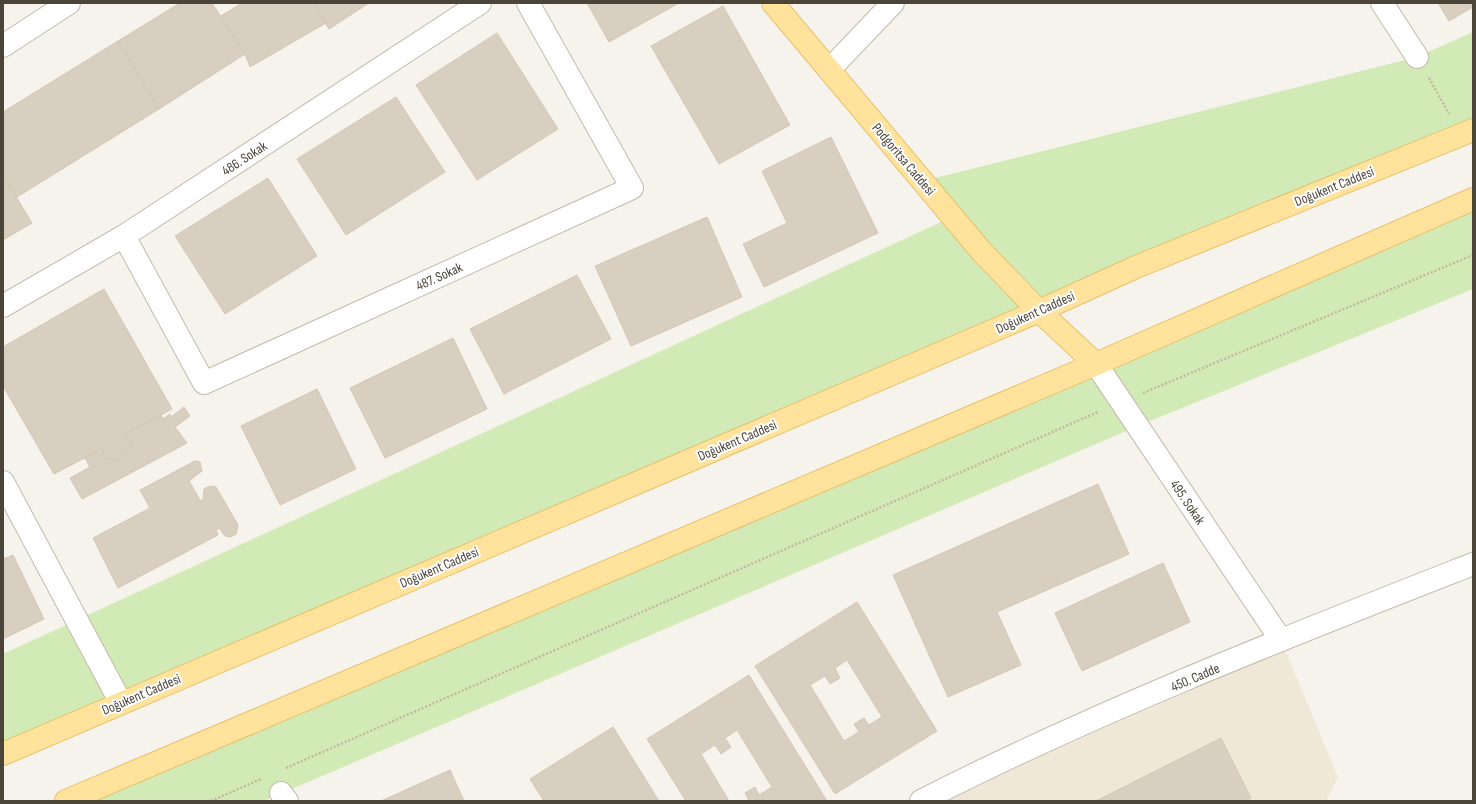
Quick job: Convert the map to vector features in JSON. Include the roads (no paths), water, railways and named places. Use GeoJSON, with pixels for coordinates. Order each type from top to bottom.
{"type":"FeatureCollection","features":[{"type":"Feature","properties":{"kind":"main road","name":"Podgoritsa Caddesi"},"geometry":{"type":"LineString","coordinates":[[772,3],[982,252],[1039,311],[1096,364]]}},
{"type":"Feature","properties":{"kind":"main road","name":"Doğukent Caddesi"},"geometry":{"type":"LineString","coordinates":[[3,754],[1039,311],[1136,267],[1467,132]]}},
{"type":"Feature","properties":{"kind":"main road"},"geometry":{"type":"LineString","coordinates":[[66,801],[1096,364],[1473,199]]}},
{"type":"Feature","properties":{"kind":"street"},"geometry":{"type":"LineString","coordinates":[[3,46],[69,3]]}},
{"type":"Feature","properties":{"kind":"street","name":"486. Sokak"},"geometry":{"type":"LineString","coordinates":[[3,306],[124,236],[480,3]]}},
{"type":"Feature","properties":{"kind":"street","name":"487. Sokak"},"geometry":{"type":"LineString","coordinates":[[124,236],[204,382],[632,188],[528,3]]}},
{"type":"Feature","properties":{"kind":"street"},"geometry":{"type":"LineString","coordinates":[[829,70],[893,3]]}},
{"type":"Feature","properties":{"kind":"street"},"geometry":{"type":"LineString","coordinates":[[1382,3],[1417,57]]}},
{"type":"Feature","properties":{"kind":"street","name":"495. Sokak"},"geometry":{"type":"LineString","coordinates":[[1096,364],[1281,640]]}},
{"type":"Feature","properties":{"kind":"street"},"geometry":{"type":"LineString","coordinates":[[3,482],[121,703]]}},
{"type":"Feature","properties":{"kind":"street","name":"450. Cadde"},"geometry":{"type":"LineString","coordinates":[[921,801],[1000,761],[1281,640],[1473,564]]}}]}
